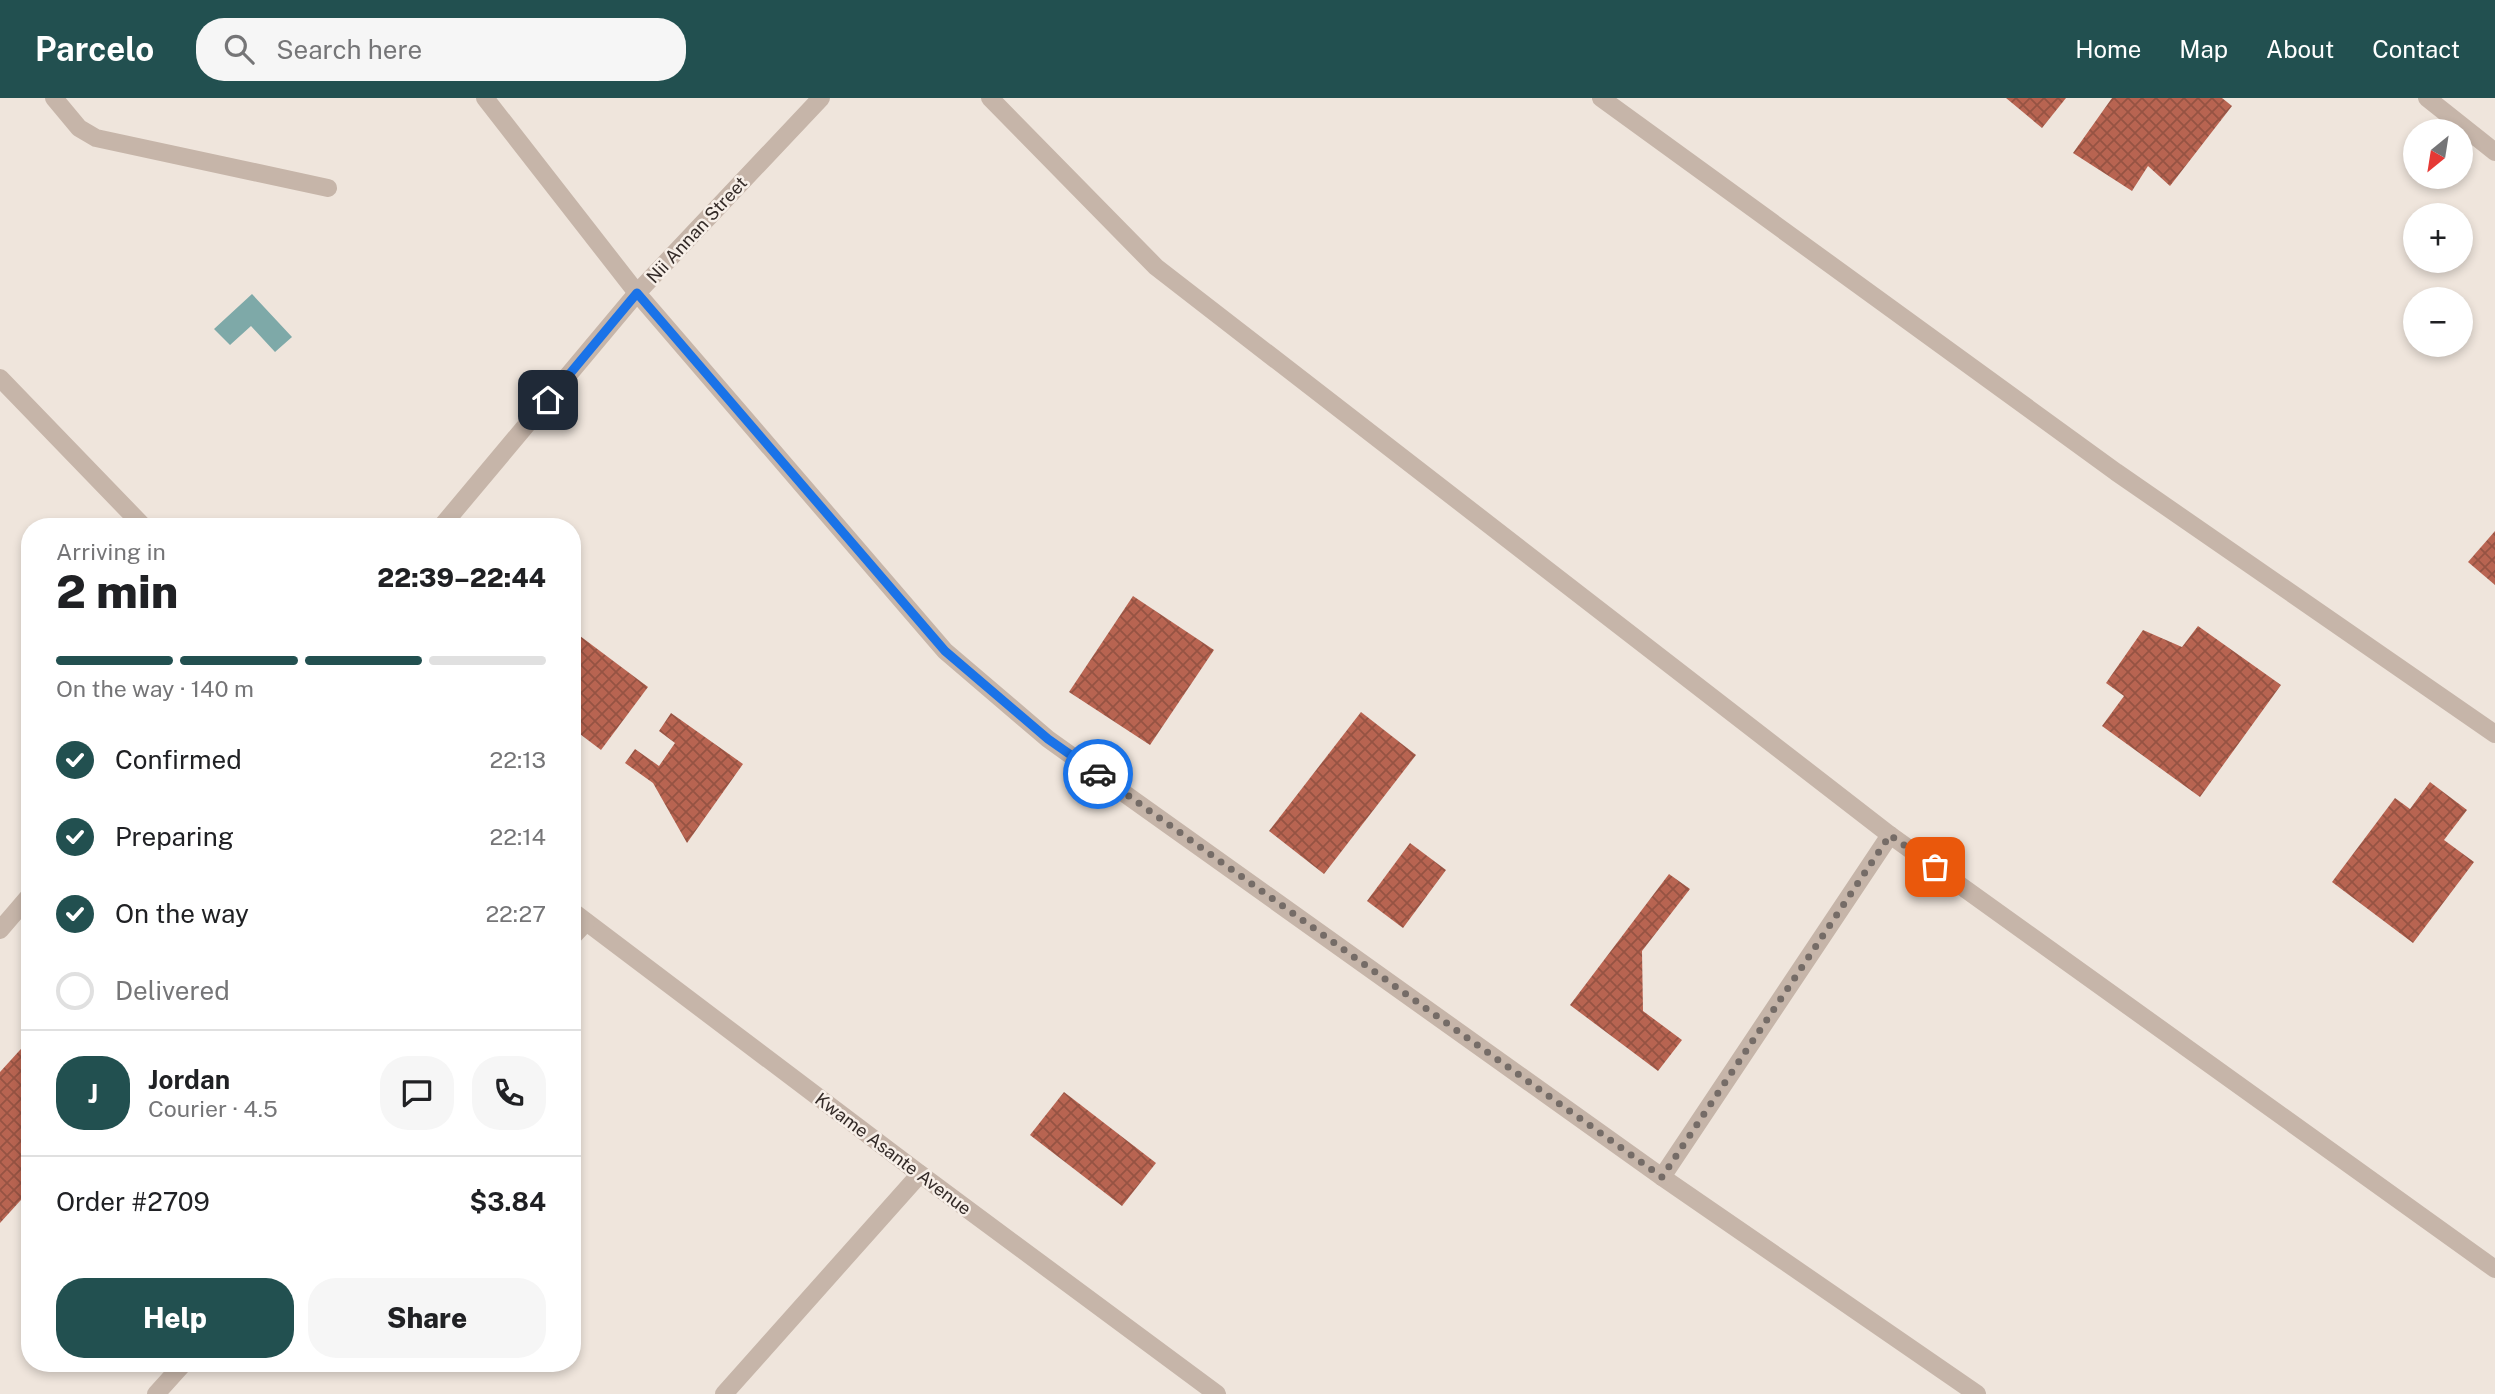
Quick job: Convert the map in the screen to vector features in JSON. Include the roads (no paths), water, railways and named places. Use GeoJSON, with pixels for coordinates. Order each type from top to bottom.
{"type":"FeatureCollection","features":[{"type":"Feature","properties":{"kind":"street"},"geometry":{"type":"LineString","coordinates":[[54,98],[79,128],[96,138],[328,188]]}},
{"type":"Feature","properties":{"kind":"street"},"geometry":{"type":"LineString","coordinates":[[485,98],[637,293],[955,660],[1048,739],[1662,1177],[1978,1394]]}},
{"type":"Feature","properties":{"kind":"street","name":"Nii Annan Street"},"geometry":{"type":"LineString","coordinates":[[449,518],[637,293],[821,98]]}},
{"type":"Feature","properties":{"kind":"street"},"geometry":{"type":"LineString","coordinates":[[990,98],[1156,267],[1890,835],[2495,1269]]}},
{"type":"Feature","properties":{"kind":"street"},"geometry":{"type":"LineString","coordinates":[[1601,98],[2116,472],[2495,734]]}},
{"type":"Feature","properties":{"kind":"street"},"geometry":{"type":"LineString","coordinates":[[2427,98],[2495,152]]}},
{"type":"Feature","properties":{"kind":"street"},"geometry":{"type":"LineString","coordinates":[[0,378],[135,518]]}},
{"type":"Feature","properties":{"kind":"street"},"geometry":{"type":"LineString","coordinates":[[1662,1177],[1890,835]]}},
{"type":"Feature","properties":{"kind":"street"},"geometry":{"type":"LineString","coordinates":[[0,930],[21,906]]}},
{"type":"Feature","properties":{"kind":"street","name":"Kwame Asante Avenue"},"geometry":{"type":"LineString","coordinates":[[581,919],[1214,1393]]}},
{"type":"Feature","properties":{"kind":"street"},"geometry":{"type":"LineString","coordinates":[[724,1394],[920,1174]]}},
{"type":"Feature","properties":{"kind":"street"},"geometry":{"type":"LineString","coordinates":[[156,1394],[176,1372]]}},
{"type":"Feature","properties":{"kind":"water"},"geometry":{"type":"Polygon","coordinates":[[[252,294],[292,337],[275,352],[251,326],[230,345],[214,329],[252,294]]]}}]}
